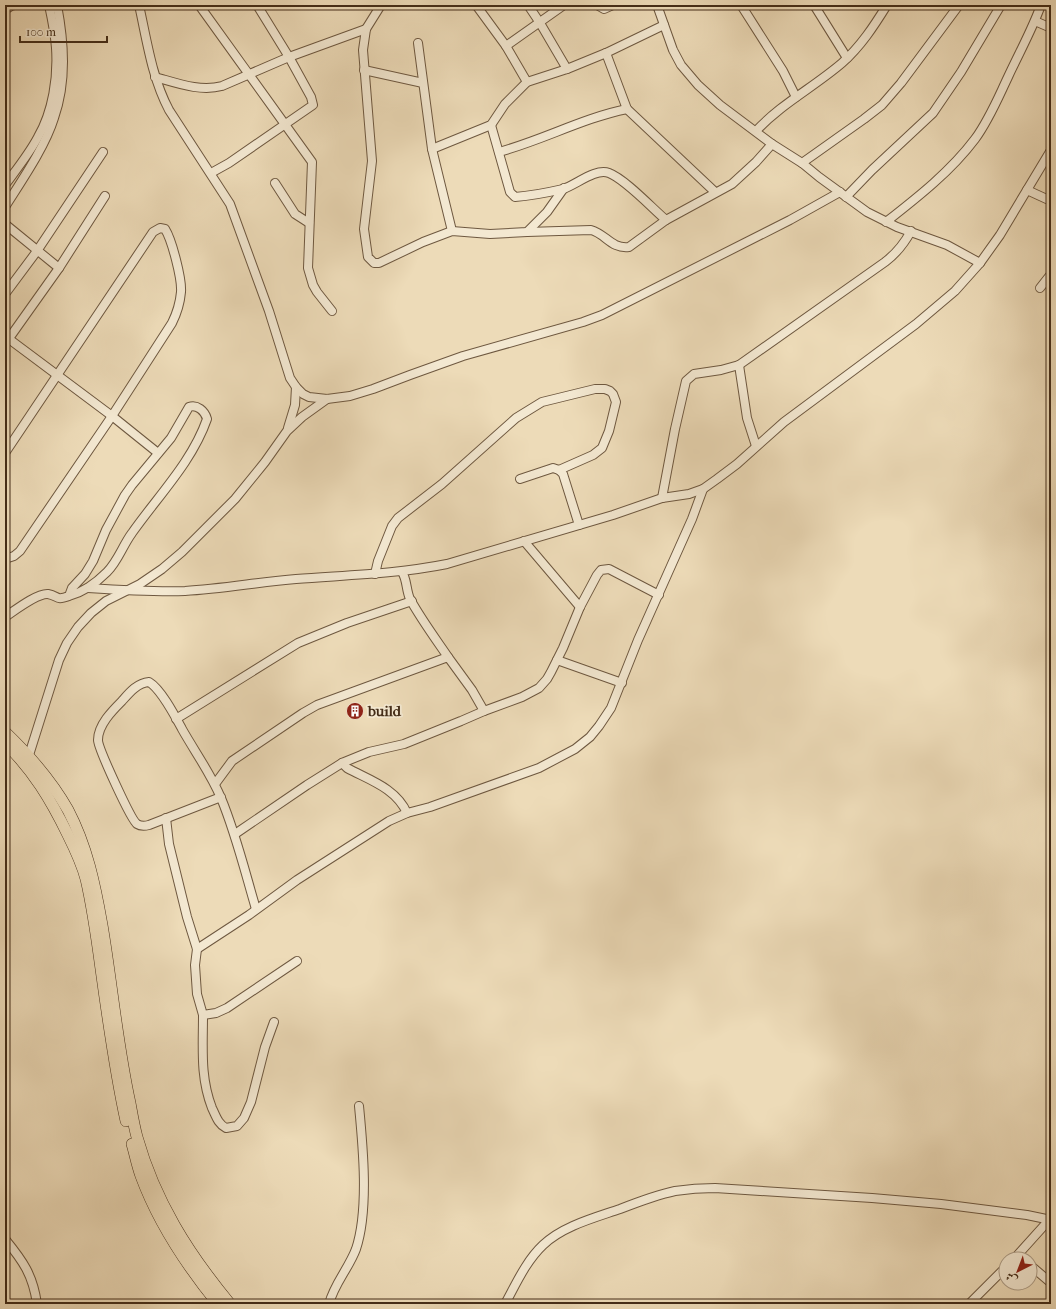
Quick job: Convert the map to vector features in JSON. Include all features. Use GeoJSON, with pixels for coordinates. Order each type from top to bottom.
{"type":"FeatureCollection","features":[{"type":"Feature","properties":{"kind":"highway"},"geometry":{"type":"LineString","coordinates":[[5,732],[29,755],[47,777],[68,811],[84,848],[92,872],[110,970],[123,1068],[137,1137],[154,1186],[176,1230],[213,1283],[230,1304]]}},
{"type":"Feature","properties":{"kind":"highway"},"geometry":{"type":"LineString","coordinates":[[5,743],[19,757],[44,790],[71,842],[86,878],[95,927],[117,1079],[128,1130],[141,1176],[162,1221],[188,1263],[218,1304]]}},
{"type":"Feature","properties":{"kind":"street"},"geometry":{"type":"LineString","coordinates":[[5,10],[15,5]]}},
{"type":"Feature","properties":{"kind":"street"},"geometry":{"type":"LineString","coordinates":[[5,185],[39,137],[48,114],[56,70],[56,48],[49,5]]}},
{"type":"Feature","properties":{"kind":"street"},"geometry":{"type":"LineString","coordinates":[[5,206],[19,186],[44,141],[54,118],[60,95],[63,48],[57,5]]}},
{"type":"Feature","properties":{"kind":"street"},"geometry":{"type":"LineString","coordinates":[[140,5],[155,78],[161,95],[169,110],[223,191],[235,215],[269,310],[290,378],[303,394],[309,397],[327,399],[362,393],[463,356],[583,322],[602,315],[843,195],[933,113],[961,72],[1002,5]]}},
{"type":"Feature","properties":{"kind":"street"},"geometry":{"type":"LineString","coordinates":[[198,5],[312,162],[308,268],[310,277],[319,296],[332,311]]}},
{"type":"Feature","properties":{"kind":"street"},"geometry":{"type":"LineString","coordinates":[[211,173],[313,105],[311,97],[290,57],[257,5]]}},
{"type":"Feature","properties":{"kind":"street"},"geometry":{"type":"LineString","coordinates":[[381,5],[366,29],[363,50],[372,161],[364,229],[368,257],[374,263],[379,263],[423,242],[452,231],[490,234],[591,230],[599,233],[617,246],[629,247],[666,220],[732,184],[756,162],[772,144]]}},
{"type":"Feature","properties":{"kind":"street"},"geometry":{"type":"LineString","coordinates":[[476,5],[506,46],[527,82]]}},
{"type":"Feature","properties":{"kind":"street"},"geometry":{"type":"LineString","coordinates":[[528,5],[566,69]]}},
{"type":"Feature","properties":{"kind":"street"},"geometry":{"type":"LineString","coordinates":[[506,46],[564,5]]}},
{"type":"Feature","properties":{"kind":"street"},"geometry":{"type":"LineString","coordinates":[[597,5],[604,9],[613,5]]}},
{"type":"Feature","properties":{"kind":"street"},"geometry":{"type":"LineString","coordinates":[[657,5],[673,50],[681,65],[689,76],[720,104],[772,144],[802,163],[864,210],[886,222],[947,245],[980,262]]}},
{"type":"Feature","properties":{"kind":"street"},"geometry":{"type":"LineString","coordinates":[[741,5],[783,71],[796,97]]}},
{"type":"Feature","properties":{"kind":"street"},"geometry":{"type":"LineString","coordinates":[[814,5],[847,58]]}},
{"type":"Feature","properties":{"kind":"street"},"geometry":{"type":"LineString","coordinates":[[756,131],[770,116],[824,77],[847,58],[866,38],[887,5]]}},
{"type":"Feature","properties":{"kind":"street"},"geometry":{"type":"LineString","coordinates":[[802,163],[882,105],[901,83],[959,5]]}},
{"type":"Feature","properties":{"kind":"street"},"geometry":{"type":"LineString","coordinates":[[886,222],[943,173],[964,152],[975,138],[993,108],[1035,22],[1041,5]]}},
{"type":"Feature","properties":{"kind":"street"},"geometry":{"type":"LineString","coordinates":[[1035,22],[1051,28]]}},
{"type":"Feature","properties":{"kind":"street"},"geometry":{"type":"LineString","coordinates":[[432,149],[491,125],[505,104],[527,82],[566,69],[606,53],[664,25]]}},
{"type":"Feature","properties":{"kind":"street"},"geometry":{"type":"LineString","coordinates":[[155,78],[204,89],[222,86],[290,57],[366,29]]}},
{"type":"Feature","properties":{"kind":"street"},"geometry":{"type":"LineString","coordinates":[[418,43],[422,83],[432,149],[452,231]]}},
{"type":"Feature","properties":{"kind":"street"},"geometry":{"type":"LineString","coordinates":[[606,53],[627,109],[715,192]]}},
{"type":"Feature","properties":{"kind":"street"},"geometry":{"type":"LineString","coordinates":[[364,70],[422,83]]}},
{"type":"Feature","properties":{"kind":"street"},"geometry":{"type":"LineString","coordinates":[[499,152],[526,144],[589,120],[627,109]]}},
{"type":"Feature","properties":{"kind":"street"},"geometry":{"type":"LineString","coordinates":[[491,125],[512,195],[515,197],[564,188],[584,178],[603,172],[608,173],[623,182],[666,220]]}},
{"type":"Feature","properties":{"kind":"street"},"geometry":{"type":"LineString","coordinates":[[88,588],[184,591],[280,581],[402,572],[447,564],[613,515],[662,498],[689,494],[703,489],[736,464],[784,422],[935,309],[955,291],[980,262],[1000,235],[1051,150]]}},
{"type":"Feature","properties":{"kind":"street"},"geometry":{"type":"LineString","coordinates":[[5,294],[37,251],[103,152]]}},
{"type":"Feature","properties":{"kind":"street"},"geometry":{"type":"LineString","coordinates":[[275,183],[298,216],[309,223]]}},
{"type":"Feature","properties":{"kind":"street"},"geometry":{"type":"LineString","coordinates":[[526,232],[547,212],[564,188]]}},
{"type":"Feature","properties":{"kind":"street"},"geometry":{"type":"LineString","coordinates":[[1027,190],[1051,201]]}},
{"type":"Feature","properties":{"kind":"street"},"geometry":{"type":"LineString","coordinates":[[106,196],[59,268],[7,342],[58,375],[158,453]]}},
{"type":"Feature","properties":{"kind":"street"},"geometry":{"type":"LineString","coordinates":[[5,224],[59,268]]}},
{"type":"Feature","properties":{"kind":"street"},"geometry":{"type":"LineString","coordinates":[[5,453],[153,232],[160,228],[164,228],[173,250],[181,290],[179,307],[172,322],[112,416],[20,550],[14,556],[5,559]]}},
{"type":"Feature","properties":{"kind":"street"},"geometry":{"type":"LineString","coordinates":[[662,498],[674,429],[686,382],[694,374],[739,365],[885,262],[903,246],[911,231]]}},
{"type":"Feature","properties":{"kind":"street"},"geometry":{"type":"LineString","coordinates":[[1040,288],[1051,274]]}},
{"type":"Feature","properties":{"kind":"street"},"geometry":{"type":"LineString","coordinates":[[739,365],[747,418],[756,446]]}},
{"type":"Feature","properties":{"kind":"street"},"geometry":{"type":"LineString","coordinates":[[287,431],[293,414],[296,387]]}},
{"type":"Feature","properties":{"kind":"street"},"geometry":{"type":"LineString","coordinates":[[375,574],[378,561],[390,530],[398,518],[442,484],[516,418],[542,402],[595,389],[605,389],[610,391],[616,402],[609,431],[602,448],[593,455],[559,470]]}},
{"type":"Feature","properties":{"kind":"street"},"geometry":{"type":"LineString","coordinates":[[29,755],[59,660],[67,643],[78,627],[91,613],[106,601],[140,584],[162,569],[201,535],[251,481],[287,431],[302,417],[327,399]]}},
{"type":"Feature","properties":{"kind":"street"},"geometry":{"type":"LineString","coordinates":[[5,617],[28,602],[43,595],[47,594],[60,598],[69,596],[88,588],[111,568],[130,535],[185,462],[206,422],[207,416],[194,405],[189,407],[171,438],[125,495],[106,530],[93,562],[85,574],[72,588],[69,596]]}},
{"type":"Feature","properties":{"kind":"street"},"geometry":{"type":"LineString","coordinates":[[520,479],[553,468],[559,470],[564,474],[579,525]]}},
{"type":"Feature","properties":{"kind":"street"},"geometry":{"type":"LineString","coordinates":[[197,950],[297,880],[389,821],[407,813],[430,807],[539,768],[575,749],[590,737],[611,708],[622,684],[638,640],[692,519],[703,489]]}},
{"type":"Feature","properties":{"kind":"street"},"geometry":{"type":"LineString","coordinates":[[524,541],[580,607]]}},
{"type":"Feature","properties":{"kind":"street"},"geometry":{"type":"LineString","coordinates":[[235,834],[342,763],[369,752],[404,744],[522,697],[539,688],[547,679],[563,648],[580,607],[597,574],[601,570],[606,569],[617,572],[659,595]]}},
{"type":"Feature","properties":{"kind":"street"},"geometry":{"type":"LineString","coordinates":[[402,572],[405,576],[408,592],[412,601],[448,657],[472,690],[484,711]]}},
{"type":"Feature","properties":{"kind":"street"},"geometry":{"type":"LineString","coordinates":[[176,719],[298,643],[347,622],[412,601]]}},
{"type":"Feature","properties":{"kind":"street"},"geometry":{"type":"LineString","coordinates":[[215,784],[232,761],[317,705],[448,657]]}},
{"type":"Feature","properties":{"kind":"street"},"geometry":{"type":"LineString","coordinates":[[556,660],[622,684]]}},
{"type":"Feature","properties":{"kind":"street"},"geometry":{"type":"LineString","coordinates":[[221,797],[144,826],[135,823],[102,754],[99,744],[99,736],[104,722],[134,688],[145,682],[153,684],[215,784],[221,797],[235,834],[256,909]]}},
{"type":"Feature","properties":{"kind":"street"},"geometry":{"type":"LineString","coordinates":[[342,763],[347,768],[389,791],[402,803],[407,813]]}},
{"type":"Feature","properties":{"kind":"street"},"geometry":{"type":"LineString","coordinates":[[166,818],[169,844],[197,950],[195,965],[197,994],[203,1015],[204,1078],[207,1095],[219,1123],[226,1128],[237,1126],[244,1118],[251,1102],[265,1046],[274,1022]]}},
{"type":"Feature","properties":{"kind":"street"},"geometry":{"type":"LineString","coordinates":[[203,1015],[216,1013],[227,1008],[297,961]]}},
{"type":"Feature","properties":{"kind":"street"},"geometry":{"type":"LineString","coordinates":[[329,1304],[356,1248],[363,1211],[363,1152],[359,1106]]}},
{"type":"Feature","properties":{"kind":"street"},"geometry":{"type":"LineString","coordinates":[[505,1304],[523,1270],[548,1240],[582,1223],[660,1195],[696,1188],[872,1198],[941,1204],[1027,1215],[1050,1220],[1024,1251]]}},
{"type":"Feature","properties":{"kind":"street"},"geometry":{"type":"LineString","coordinates":[[5,1239],[22,1260],[30,1277],[37,1304]]}},
{"type":"Feature","properties":{"kind":"street"},"geometry":{"type":"LineString","coordinates":[[1038,1272],[1051,1283]]}},
{"type":"Feature","properties":{"kind":"street"},"geometry":{"type":"LineString","coordinates":[[969,1304],[998,1274]]}},
{"type":"Feature","properties":{"kind":"place","name":"build"},"geometry":{"type":"Point","coordinates":[355,711]}}]}
